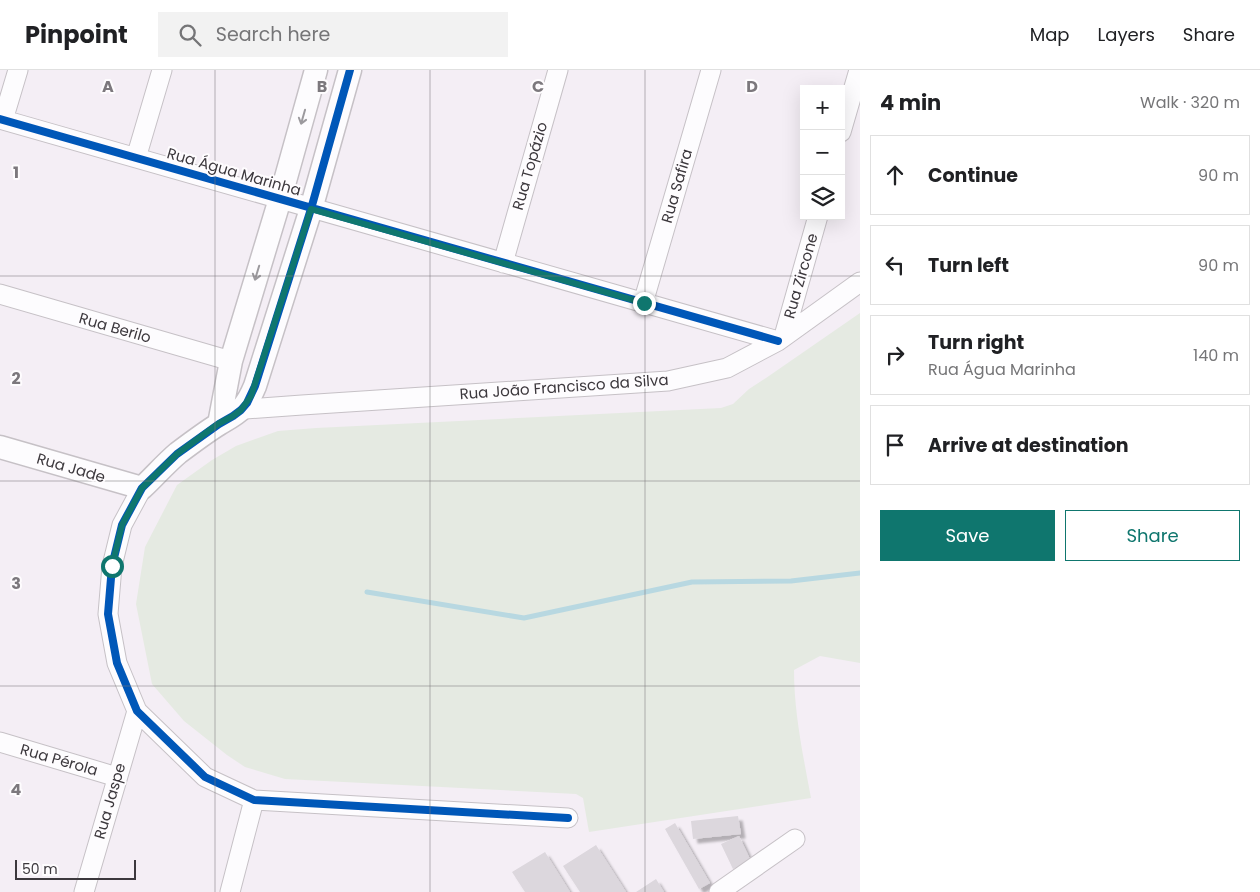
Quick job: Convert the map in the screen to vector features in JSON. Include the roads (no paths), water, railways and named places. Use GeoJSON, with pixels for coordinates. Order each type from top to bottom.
{"type":"FeatureCollection","features":[{"type":"Feature","properties":{"kind":"street"},"geometry":{"type":"LineString","coordinates":[[2,120],[18,70]]}},
{"type":"Feature","properties":{"kind":"street"},"geometry":{"type":"LineString","coordinates":[[136,158],[162,70]]}},
{"type":"Feature","properties":{"kind":"street"},"geometry":{"type":"LineString","coordinates":[[226,415],[231,361],[280,199],[316,70]]}},
{"type":"Feature","properties":{"kind":"street"},"geometry":{"type":"LineString","coordinates":[[350,70],[311,209],[255,386],[247,403],[226,415],[177,454],[142,488],[122,525],[112,566],[108,614],[118,663],[137,711],[205,777],[254,800],[568,818]]}},
{"type":"Feature","properties":{"kind":"street","name":"Rua Topázio"},"geometry":{"type":"LineString","coordinates":[[502,263],[558,70]]}},
{"type":"Feature","properties":{"kind":"street","name":"Rua Safira"},"geometry":{"type":"LineString","coordinates":[[644,303],[711,70]]}},
{"type":"Feature","properties":{"kind":"street"},"geometry":{"type":"LineString","coordinates":[[842,130],[858,70]]}},
{"type":"Feature","properties":{"kind":"street","name":"Rua Água Marinha"},"geometry":{"type":"LineString","coordinates":[[2,120],[644,303],[781,338]]}},
{"type":"Feature","properties":{"kind":"street","name":"Rua Zircone"},"geometry":{"type":"LineString","coordinates":[[781,338],[817,220]]}},
{"type":"Feature","properties":{"kind":"street","name":"Rua João Francisco da Silva"},"geometry":{"type":"LineString","coordinates":[[226,415],[302,405],[668,381],[727,368],[781,338],[860,282]]}},
{"type":"Feature","properties":{"kind":"street","name":"Rua Berilo"},"geometry":{"type":"LineString","coordinates":[[0,294],[231,361]]}},
{"type":"Feature","properties":{"kind":"street","name":"Rua Jade"},"geometry":{"type":"LineString","coordinates":[[0,447],[142,488]]}},
{"type":"Feature","properties":{"kind":"street","name":"Rua Jaspe"},"geometry":{"type":"LineString","coordinates":[[84,892],[137,711]]}},
{"type":"Feature","properties":{"kind":"street","name":"Rua Pérola"},"geometry":{"type":"LineString","coordinates":[[0,742],[118,776]]}},
{"type":"Feature","properties":{"kind":"street"},"geometry":{"type":"LineString","coordinates":[[230,892],[254,800]]}},
{"type":"Feature","properties":{"kind":"street"},"geometry":{"type":"LineString","coordinates":[[718,892],[795,839]]}},
{"type":"Feature","properties":{"kind":"waterway"},"geometry":{"type":"LineString","coordinates":[[367,592],[524,618],[692,582],[791,581],[860,573]]}}]}
